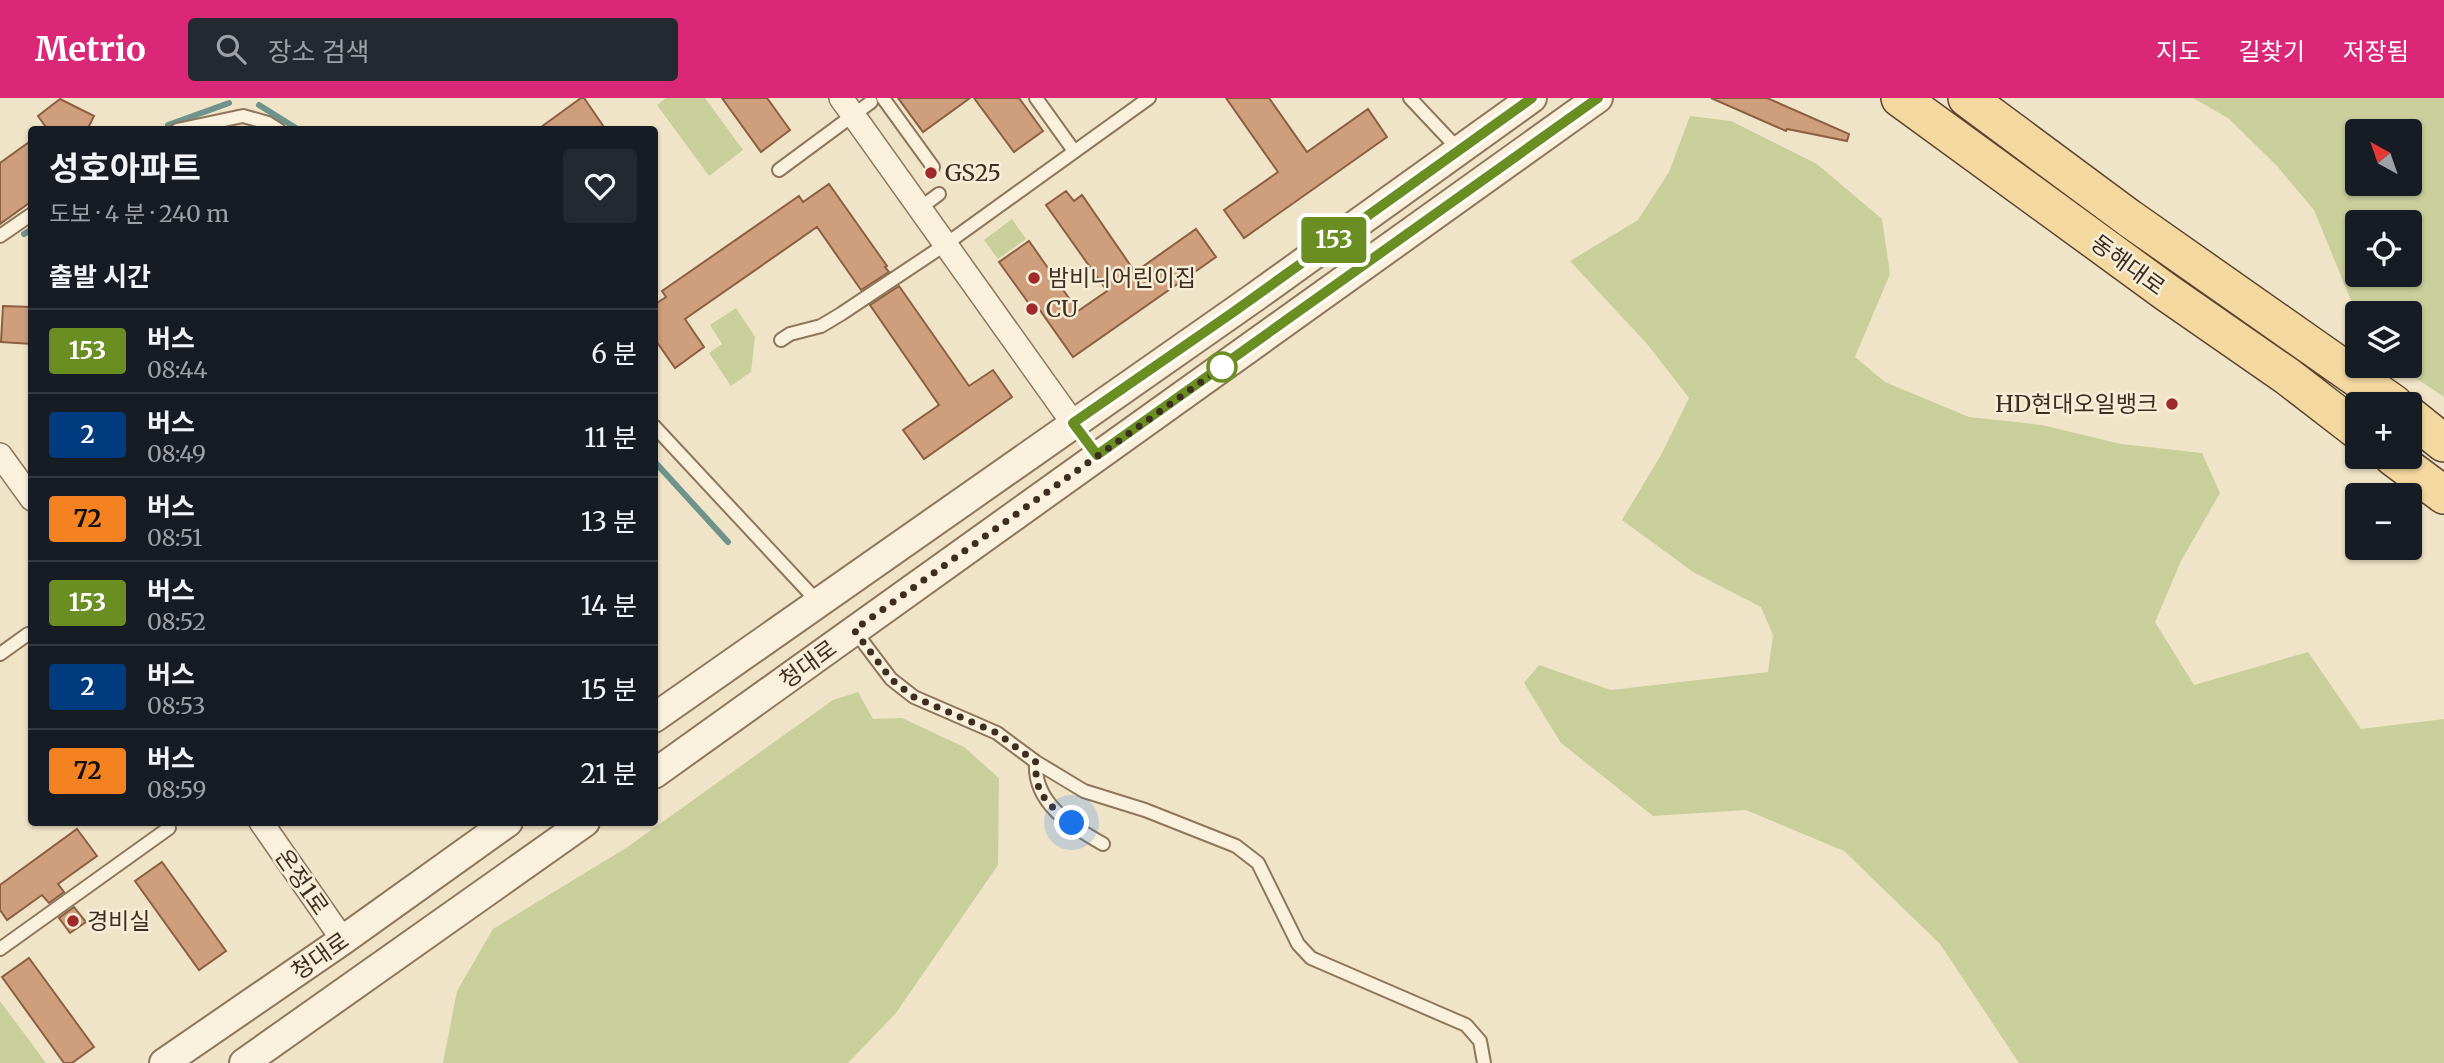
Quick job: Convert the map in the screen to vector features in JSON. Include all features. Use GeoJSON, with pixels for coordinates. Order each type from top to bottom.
{"type":"FeatureCollection","features":[{"type":"Feature","properties":{"kind":"main road","name":"동해대로"},"geometry":{"type":"LineString","coordinates":[[1900,98],[2345,420]]}},
{"type":"Feature","properties":{"kind":"main road","name":"동해대로"},"geometry":{"type":"LineString","coordinates":[[1967,98],[2129,218],[2378,392]]}},
{"type":"Feature","properties":{"kind":"main road"},"geometry":{"type":"LineString","coordinates":[[2422,426],[2444,443]]}},
{"type":"Feature","properties":{"kind":"main road"},"geometry":{"type":"LineString","coordinates":[[2409,469],[2444,495]]}},
{"type":"Feature","properties":{"kind":"street","name":"청대로"},"geometry":{"type":"LineString","coordinates":[[658,715],[1232,313],[1532,98]]}},
{"type":"Feature","properties":{"kind":"street","name":"청대로"},"geometry":{"type":"LineString","coordinates":[[658,771],[1598,98]]}},
{"type":"Feature","properties":{"kind":"street"},"geometry":{"type":"LineString","coordinates":[[862,103],[920,208],[1097,455]]}},
{"type":"Feature","properties":{"kind":"street"},"geometry":{"type":"LineString","coordinates":[[1459,150],[1485,179]]}},
{"type":"Feature","properties":{"kind":"street"},"geometry":{"type":"LineString","coordinates":[[0,456],[28,494]]}},
{"type":"Feature","properties":{"kind":"street","name":"온정1로"},"geometry":{"type":"LineString","coordinates":[[264,826],[368,976]]}},
{"type":"Feature","properties":{"kind":"street","name":"청대로"},"geometry":{"type":"LineString","coordinates":[[164,1063],[502,826]]}},
{"type":"Feature","properties":{"kind":"street","name":"청대로"},"geometry":{"type":"LineString","coordinates":[[244,1063],[579,826]]}},
{"type":"Feature","properties":{"kind":"street"},"geometry":{"type":"LineString","coordinates":[[251,1063],[305,1020]]}},
{"type":"Feature","properties":{"kind":"lane"},"geometry":{"type":"LineString","coordinates":[[1036,98],[1074,151]]}},
{"type":"Feature","properties":{"kind":"lane"},"geometry":{"type":"LineString","coordinates":[[781,340],[790,334],[812,329],[831,320],[946,244],[1149,98]]}},
{"type":"Feature","properties":{"kind":"lane"},"geometry":{"type":"LineString","coordinates":[[1409,98],[1459,150]]}},
{"type":"Feature","properties":{"kind":"lane"},"geometry":{"type":"LineString","coordinates":[[779,170],[862,103],[933,167]]}},
{"type":"Feature","properties":{"kind":"lane"},"geometry":{"type":"LineString","coordinates":[[196,126],[243,116],[273,126]]}},
{"type":"Feature","properties":{"kind":"lane"},"geometry":{"type":"LineString","coordinates":[[920,208],[939,194]]}},
{"type":"Feature","properties":{"kind":"lane"},"geometry":{"type":"LineString","coordinates":[[0,236],[28,217]]}},
{"type":"Feature","properties":{"kind":"lane"},"geometry":{"type":"LineString","coordinates":[[658,430],[818,602]]}},
{"type":"Feature","properties":{"kind":"lane"},"geometry":{"type":"LineString","coordinates":[[854,630],[891,679],[914,697],[997,733],[1036,762],[1084,791],[1145,810],[1236,846],[1258,863],[1298,944],[1311,958],[1466,1025],[1479,1041],[1483,1063]]}},
{"type":"Feature","properties":{"kind":"lane"},"geometry":{"type":"LineString","coordinates":[[0,654],[28,634]]}},
{"type":"Feature","properties":{"kind":"lane"},"geometry":{"type":"LineString","coordinates":[[1036,762],[1035,777],[1043,798],[1087,835],[1103,844]]}},
{"type":"Feature","properties":{"kind":"lane"},"geometry":{"type":"LineString","coordinates":[[0,950],[169,828]]}},
{"type":"Feature","properties":{"kind":"green space"},"geometry":{"type":"Polygon","coordinates":[[[666,98],[705,98],[743,150],[709,176],[657,105],[666,98]]]}},
{"type":"Feature","properties":{"kind":"green space"},"geometry":{"type":"Polygon","coordinates":[[[2193,98],[2444,98],[2444,397],[2416,378],[2422,378],[2422,301],[2351,301],[2346,287],[2422,287],[2422,210],[2345,210],[2345,286],[2314,210],[2277,166],[2228,118],[2193,98]]]}},
{"type":"Feature","properties":{"kind":"green space"},"geometry":{"type":"Polygon","coordinates":[[[1690,116],[1731,121],[1817,164],[1882,219],[1890,274],[1855,357],[1885,382],[1969,417],[2042,425],[2121,444],[2202,453],[2220,493],[2181,561],[2155,622],[2194,685],[2308,652],[2361,729],[2444,719],[2444,1063],[2019,1063],[1940,944],[1844,851],[1746,810],[1653,816],[1561,743],[1524,683],[1539,665],[1611,690],[1768,672],[1773,635],[1761,607],[1693,572],[1622,520],[1661,455],[1689,398],[1648,345],[1570,261],[1638,220],[1669,172],[1690,116]]]}},
{"type":"Feature","properties":{"kind":"green space"},"geometry":{"type":"Polygon","coordinates":[[[1012,219],[1026,239],[998,259],[984,240],[1012,219]]]}},
{"type":"Feature","properties":{"kind":"green space"},"geometry":{"type":"Polygon","coordinates":[[[736,308],[755,337],[751,372],[731,386],[709,353],[722,344],[710,325],[736,308]]]}},
{"type":"Feature","properties":{"kind":"green space"},"geometry":{"type":"Polygon","coordinates":[[[858,692],[873,719],[902,718],[964,747],[999,778],[998,865],[896,1013],[848,1063],[443,1063],[457,991],[493,929],[626,848],[833,700],[858,692]]]}},
{"type":"Feature","properties":{"kind":"green space"},"geometry":{"type":"Polygon","coordinates":[[[0,1001],[46,1063],[0,1063],[0,1001]]]}},
{"type":"Feature","properties":{"kind":"building"},"geometry":{"type":"Polygon","coordinates":[[[584,98],[603,126],[542,126],[584,98]]]}},
{"type":"Feature","properties":{"kind":"building"},"geometry":{"type":"Polygon","coordinates":[[[722,98],[767,98],[790,130],[761,152],[722,98]]]}},
{"type":"Feature","properties":{"kind":"building"},"geometry":{"type":"Polygon","coordinates":[[[898,98],[970,98],[923,132],[898,98]]]}},
{"type":"Feature","properties":{"kind":"building"},"geometry":{"type":"Polygon","coordinates":[[[974,98],[1019,98],[1043,131],[1014,152],[974,98]]]}},
{"type":"Feature","properties":{"kind":"building"},"geometry":{"type":"Polygon","coordinates":[[[1226,98],[1269,98],[1307,152],[1368,109],[1387,137],[1244,238],[1224,210],[1278,172],[1226,98]]]}},
{"type":"Feature","properties":{"kind":"building"},"geometry":{"type":"Polygon","coordinates":[[[1711,98],[1767,98],[1849,134],[1847,141],[1787,129],[1786,131],[1711,98]]]}},
{"type":"Feature","properties":{"kind":"building"},"geometry":{"type":"Polygon","coordinates":[[[60,99],[94,116],[89,126],[45,126],[38,116],[60,99]]]}},
{"type":"Feature","properties":{"kind":"building"},"geometry":{"type":"Polygon","coordinates":[[[28,143],[28,204],[0,224],[0,163],[28,143]]]}},
{"type":"Feature","properties":{"kind":"building"},"geometry":{"type":"Polygon","coordinates":[[[829,184],[889,272],[861,290],[817,227],[685,319],[704,347],[675,368],[658,344],[658,302],[666,297],[662,291],[799,196],[803,202],[829,184]]]}},
{"type":"Feature","properties":{"kind":"building"},"geometry":{"type":"Polygon","coordinates":[[[1066,191],[1074,201],[1082,195],[1135,272],[1196,229],[1216,257],[1073,357],[1039,309],[1035,312],[999,262],[1029,241],[1078,311],[1107,291],[1046,205],[1066,191]]]}},
{"type":"Feature","properties":{"kind":"building"},"geometry":{"type":"Polygon","coordinates":[[[899,286],[969,386],[993,370],[1012,397],[924,459],[903,430],[939,405],[870,305],[899,286]]]}},
{"type":"Feature","properties":{"kind":"building"},"geometry":{"type":"Polygon","coordinates":[[[3,306],[28,307],[28,344],[1,342],[3,306]]]}},
{"type":"Feature","properties":{"kind":"building"},"geometry":{"type":"Polygon","coordinates":[[[77,829],[97,856],[58,884],[64,892],[49,903],[42,895],[7,920],[0,910],[0,885],[77,829]]]}},
{"type":"Feature","properties":{"kind":"building"},"geometry":{"type":"Polygon","coordinates":[[[162,862],[226,951],[199,970],[135,881],[162,862]]]}},
{"type":"Feature","properties":{"kind":"building","name":"경비실"},"geometry":{"type":"Polygon","coordinates":[[[74,907],[86,922],[70,933],[59,918],[74,907]]]}},
{"type":"Feature","properties":{"kind":"building"},"geometry":{"type":"Polygon","coordinates":[[[29,958],[94,1047],[72,1063],[64,1063],[2,977],[29,958]]]}},
{"type":"Feature","properties":{"kind":"waterway"},"geometry":{"type":"LineString","coordinates":[[168,125],[229,103]]}},
{"type":"Feature","properties":{"kind":"waterway"},"geometry":{"type":"LineString","coordinates":[[259,105],[293,126]]}},
{"type":"Feature","properties":{"kind":"waterway"},"geometry":{"type":"LineString","coordinates":[[24,234],[28,232]]}},
{"type":"Feature","properties":{"kind":"waterway"},"geometry":{"type":"LineString","coordinates":[[658,465],[728,542]]}},
{"type":"Feature","properties":{"kind":"bus line","name":"153"},"geometry":{"type":"LineString","coordinates":[[1532,98],[1232,313],[1073,423],[1097,455],[1598,98]]}},
{"type":"Feature","properties":{"kind":"place","name":"GS25"},"geometry":{"type":"Point","coordinates":[931,173]}},
{"type":"Feature","properties":{"kind":"place","name":"밤비니어린이집"},"geometry":{"type":"Point","coordinates":[1034,278]}},
{"type":"Feature","properties":{"kind":"place","name":"CU"},"geometry":{"type":"Point","coordinates":[1032,309]}},
{"type":"Feature","properties":{"kind":"place","name":"HD현대오일뱅크"},"geometry":{"type":"Point","coordinates":[2172,404]}},
{"type":"Feature","properties":{"kind":"place","name":"경비실"},"geometry":{"type":"Point","coordinates":[73,921]}},
{"type":"Feature","properties":{"kind":"route"},"geometry":{"type":"LineString","coordinates":[[1072,823],[1043,798],[1035,777],[1036,762],[997,733],[914,697],[891,679],[854,630],[1222,367]]}}]}
